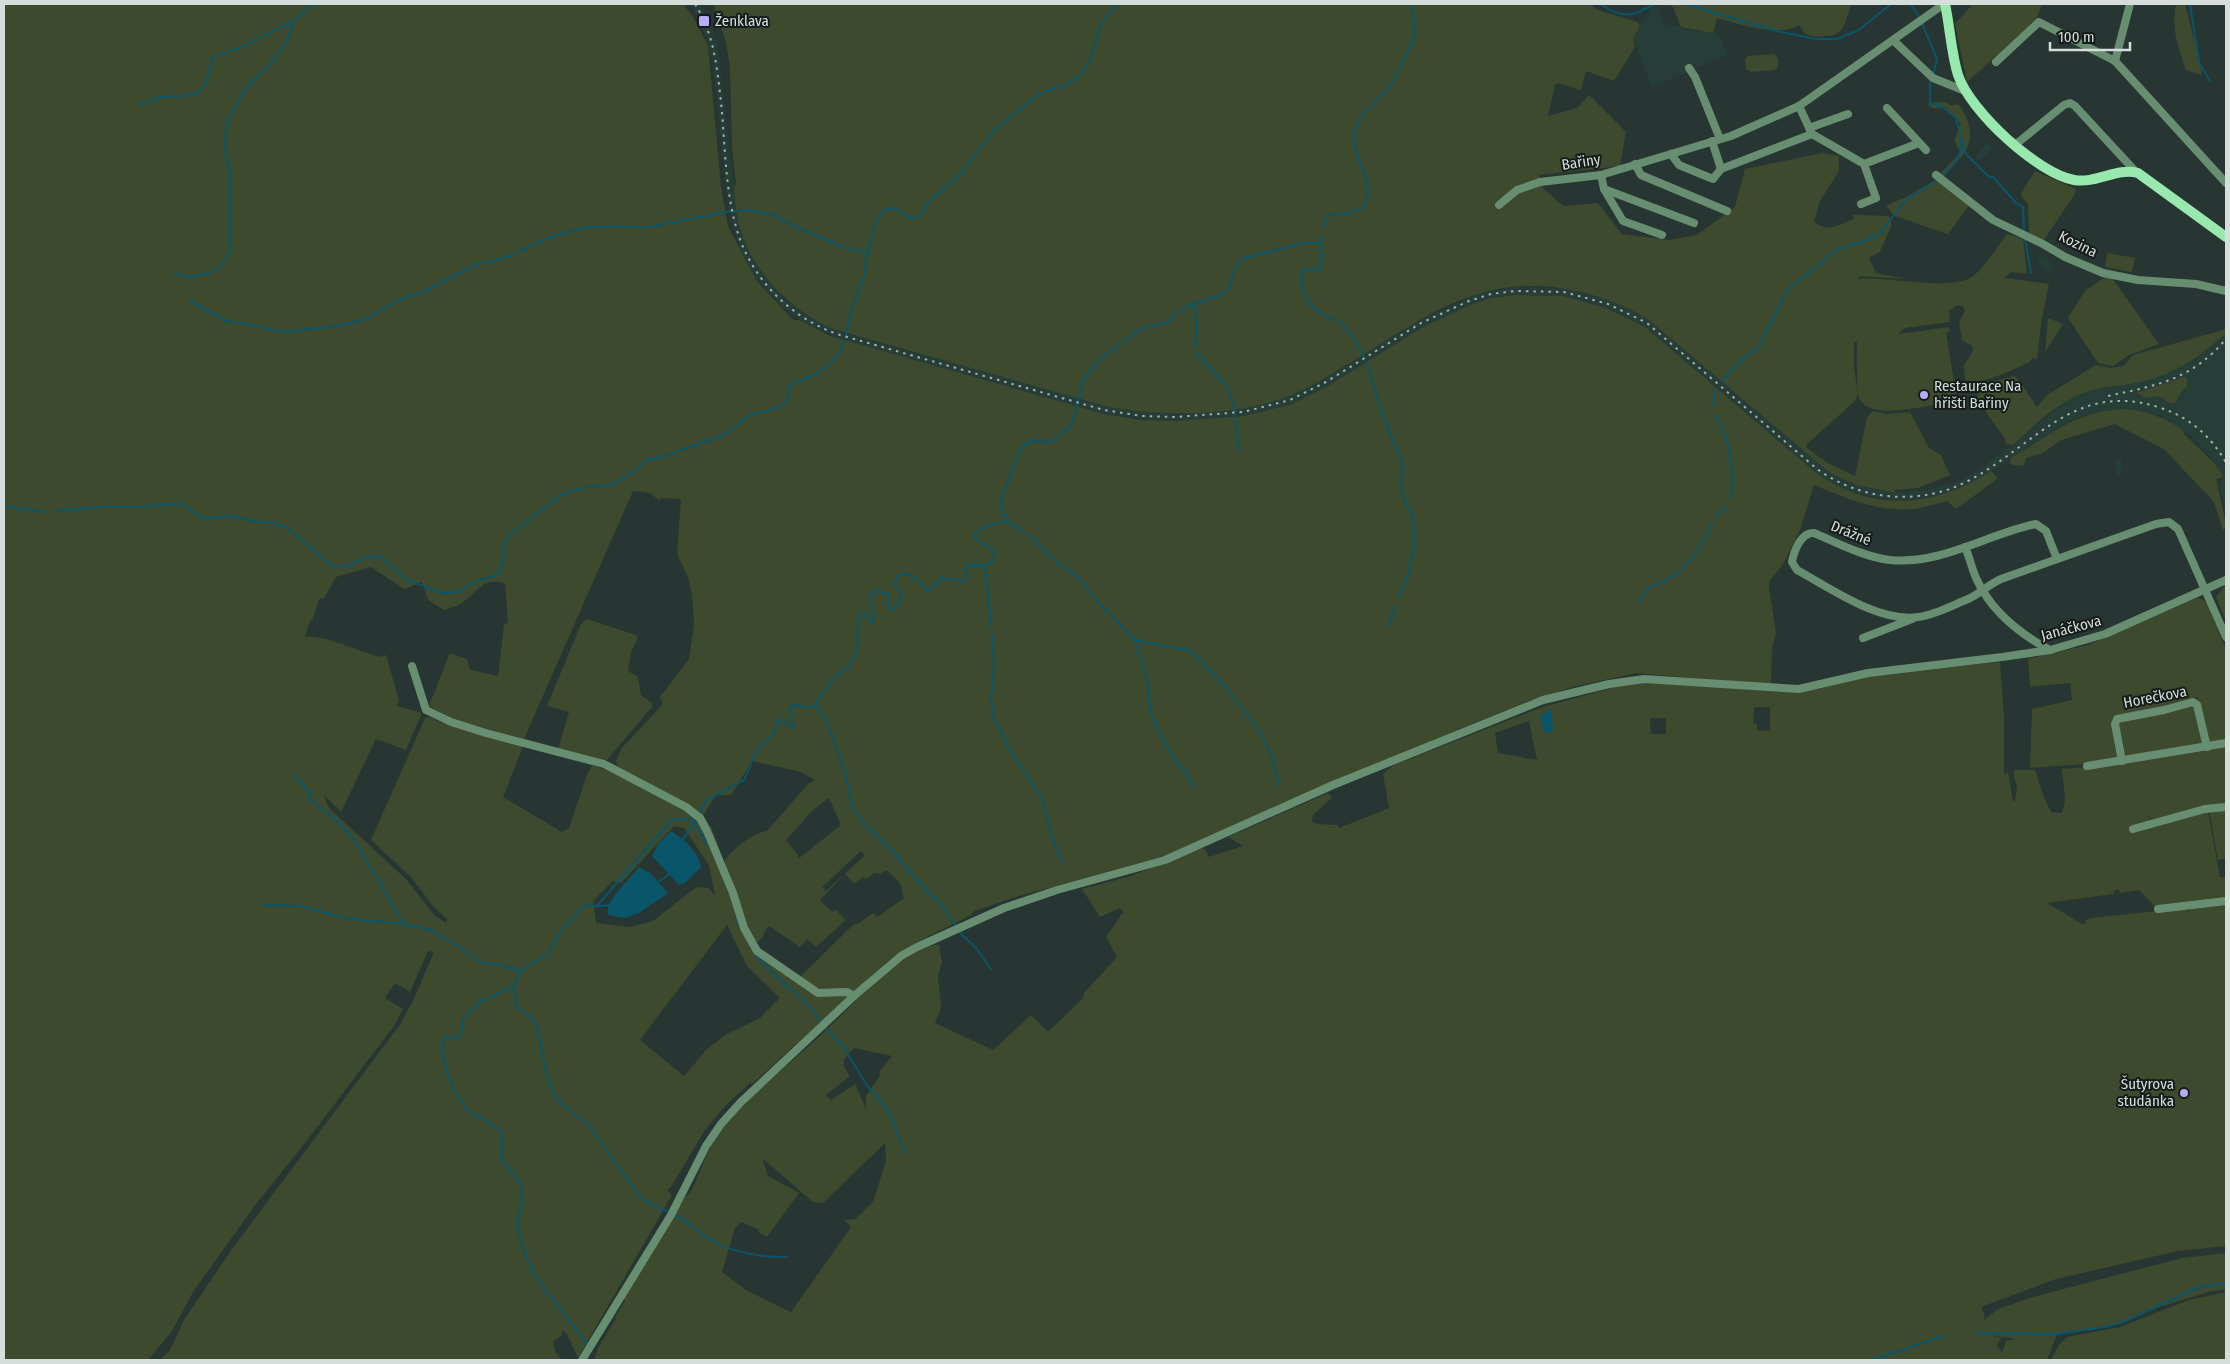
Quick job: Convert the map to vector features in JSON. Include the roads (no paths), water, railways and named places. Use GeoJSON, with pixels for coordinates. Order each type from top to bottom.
{"type":"FeatureCollection","features":[{"type":"Feature","properties":{"kind":"main road"},"geometry":{"type":"LineString","coordinates":[[1945,4],[1958,74],[1965,91],[1980,112],[2015,145],[2046,169],[2072,179],[2088,180],[2126,172],[2136,172],[2226,235]]}},
{"type":"Feature","properties":{"kind":"street","name":"Bařiny"},"geometry":{"type":"LineString","coordinates":[[1499,205],[1517,190],[1540,182],[1601,174],[1671,154],[1716,140],[1799,106],[1945,4]]}},
{"type":"Feature","properties":{"kind":"street"},"geometry":{"type":"LineString","coordinates":[[2115,61],[2130,4]]}},
{"type":"Feature","properties":{"kind":"street"},"geometry":{"type":"LineString","coordinates":[[1996,62],[2040,22],[2115,61],[2226,183]]}},
{"type":"Feature","properties":{"kind":"street"},"geometry":{"type":"LineString","coordinates":[[1894,40],[1933,78],[1965,91]]}},
{"type":"Feature","properties":{"kind":"street"},"geometry":{"type":"LineString","coordinates":[[1690,68],[1695,77],[1716,140],[1721,169]]}},
{"type":"Feature","properties":{"kind":"street"},"geometry":{"type":"LineString","coordinates":[[2015,145],[2064,105],[2070,103],[2075,106],[2136,172]]}},
{"type":"Feature","properties":{"kind":"street"},"geometry":{"type":"LineString","coordinates":[[1799,106],[1811,131],[1864,164],[1876,198],[1861,204]]}},
{"type":"Feature","properties":{"kind":"street"},"geometry":{"type":"LineString","coordinates":[[1887,108],[1926,150]]}},
{"type":"Feature","properties":{"kind":"street"},"geometry":{"type":"LineString","coordinates":[[1671,154],[1679,165],[1714,179],[1721,169],[1848,114]]}},
{"type":"Feature","properties":{"kind":"street"},"geometry":{"type":"LineString","coordinates":[[1864,164],[1919,143]]}},
{"type":"Feature","properties":{"kind":"street"},"geometry":{"type":"LineString","coordinates":[[1635,164],[1641,175],[1727,211]]}},
{"type":"Feature","properties":{"kind":"street"},"geometry":{"type":"LineString","coordinates":[[1601,174],[1604,189],[1623,221],[1662,235]]}},
{"type":"Feature","properties":{"kind":"street","name":"Kozina"},"geometry":{"type":"LineString","coordinates":[[1936,175],[1993,220],[2043,244],[2065,258],[2096,270],[2138,280],[2196,284],[2226,291]]}},
{"type":"Feature","properties":{"kind":"street"},"geometry":{"type":"LineString","coordinates":[[1604,189],[1694,223]]}},
{"type":"Feature","properties":{"kind":"street","name":"Drážné"},"geometry":{"type":"LineString","coordinates":[[1863,638],[1972,597],[1993,582],[2156,524],[2169,522],[2178,529],[2205,590]]}},
{"type":"Feature","properties":{"kind":"street","name":"Drážné"},"geometry":{"type":"LineString","coordinates":[[1914,618],[1886,614],[1866,607],[1797,570],[1792,562],[1793,556],[1804,535],[1814,533],[1858,552],[1890,560],[1922,560],[2036,524],[2046,531],[2057,559]]}},
{"type":"Feature","properties":{"kind":"street"},"geometry":{"type":"LineString","coordinates":[[1965,547],[1982,589],[2009,624],[2050,650]]}},
{"type":"Feature","properties":{"kind":"street"},"geometry":{"type":"LineString","coordinates":[[2226,580],[2205,590],[2226,637]]}},
{"type":"Feature","properties":{"kind":"street","name":"Janáčkova"},"geometry":{"type":"LineString","coordinates":[[582,1360],[670,1215],[711,1137],[721,1124],[745,1098],[854,996],[901,956],[994,912],[1057,890],[1165,860],[1348,779],[1542,700],[1609,684],[1636,680],[1678,680],[1791,689],[1816,686],[1853,676],[1885,671],[2000,658],[2050,650],[2105,634],[2205,590]]}},
{"type":"Feature","properties":{"kind":"street"},"geometry":{"type":"LineString","coordinates":[[1886,614],[1889,628]]}},
{"type":"Feature","properties":{"kind":"street"},"geometry":{"type":"LineString","coordinates":[[412,666],[426,710],[451,722],[486,733],[604,764],[686,807],[700,818],[708,831],[744,928],[757,951],[818,994],[847,992],[854,996]]}},
{"type":"Feature","properties":{"kind":"street","name":"Horečkova"},"geometry":{"type":"LineString","coordinates":[[2122,761],[2115,724],[2117,719],[2164,710],[2192,702],[2196,705],[2208,747]]}},
{"type":"Feature","properties":{"kind":"street"},"geometry":{"type":"LineString","coordinates":[[2087,766],[2226,743]]}},
{"type":"Feature","properties":{"kind":"street"},"geometry":{"type":"LineString","coordinates":[[2133,828],[2205,809],[2226,807]]}},
{"type":"Feature","properties":{"kind":"street"},"geometry":{"type":"LineString","coordinates":[[2158,909],[2226,901]]}},
{"type":"Feature","properties":{"kind":"water"},"geometry":{"type":"Polygon","coordinates":[[[1551,708],[1553,729],[1547,734],[1544,731],[1540,717],[1551,708]]]}},
{"type":"Feature","properties":{"kind":"water"},"geometry":{"type":"Polygon","coordinates":[[[671,831],[690,846],[697,856],[701,867],[685,883],[679,885],[652,856],[659,843],[671,831]]]}},
{"type":"Feature","properties":{"kind":"water"},"geometry":{"type":"Polygon","coordinates":[[[639,867],[651,874],[668,893],[639,913],[625,918],[608,915],[610,903],[639,867]]]}},
{"type":"Feature","properties":{"kind":"waterway"},"geometry":{"type":"LineString","coordinates":[[140,105],[160,97],[195,95],[205,86],[214,56],[237,49],[293,21],[313,4]]}},
{"type":"Feature","properties":{"kind":"waterway"},"geometry":{"type":"LineString","coordinates":[[846,335],[852,307],[864,277],[866,259],[875,224],[884,210],[894,208],[910,218],[919,218],[928,202],[957,178],[994,131],[1037,95],[1078,77],[1089,62],[1101,24],[1119,4]]}},
{"type":"Feature","properties":{"kind":"waterway"},"geometry":{"type":"LineString","coordinates":[[1322,227],[1328,215],[1355,211],[1364,206],[1366,202],[1367,184],[1355,149],[1355,131],[1365,112],[1390,86],[1411,44],[1415,34],[1412,4]]}},
{"type":"Feature","properties":{"kind":"waterway"},"geometry":{"type":"LineString","coordinates":[[1601,4],[1615,12],[1628,15],[1655,4]]}},
{"type":"Feature","properties":{"kind":"waterway"},"geometry":{"type":"LineString","coordinates":[[1685,4],[1777,31],[1816,39],[1837,39],[1859,30],[1891,4]]}},
{"type":"Feature","properties":{"kind":"waterway"},"geometry":{"type":"LineString","coordinates":[[1911,4],[1920,19]]}},
{"type":"Feature","properties":{"kind":"waterway"},"geometry":{"type":"LineString","coordinates":[[2190,4],[2199,62],[2210,81]]}},
{"type":"Feature","properties":{"kind":"waterway"},"geometry":{"type":"LineString","coordinates":[[175,274],[189,277],[212,272],[220,267],[231,250],[231,183],[225,148],[226,125],[243,92],[279,54],[289,37],[293,21]]}},
{"type":"Feature","properties":{"kind":"waterway"},"geometry":{"type":"LineString","coordinates":[[1922,23],[1937,59],[1933,75]]}},
{"type":"Feature","properties":{"kind":"waterway"},"geometry":{"type":"LineString","coordinates":[[1930,80],[1930,103],[1943,107],[1956,118],[1960,133]]}},
{"type":"Feature","properties":{"kind":"waterway"},"geometry":{"type":"LineString","coordinates":[[1960,134],[1966,154],[1989,177],[1993,177],[2016,203],[2023,207],[2024,232]]}},
{"type":"Feature","properties":{"kind":"waterway"},"geometry":{"type":"LineString","coordinates":[[1943,176],[1959,156],[1961,140]]}},
{"type":"Feature","properties":{"kind":"waterway"},"geometry":{"type":"LineString","coordinates":[[1723,380],[1734,367],[1759,346],[1788,289],[1838,249],[1864,241],[1880,233],[1906,200],[1938,180]]}},
{"type":"Feature","properties":{"kind":"waterway"},"geometry":{"type":"LineString","coordinates":[[190,301],[228,322],[244,323],[272,330],[286,332],[336,326],[366,319],[398,300],[425,291],[475,265],[508,257],[545,239],[574,230],[595,226],[648,227],[731,211],[750,210],[771,214],[805,231],[852,250],[868,252]]}},
{"type":"Feature","properties":{"kind":"waterway"},"geometry":{"type":"LineString","coordinates":[[699,814],[707,800],[744,780],[758,748],[775,733],[777,720],[783,720],[791,728],[794,726],[790,713],[792,705],[809,707],[815,705],[830,681],[851,664],[857,650],[858,619],[862,612],[873,623],[871,595],[875,591],[887,593],[889,597],[888,607],[891,610],[900,601],[899,592],[895,585],[896,577],[905,574],[909,575],[927,590],[931,589],[941,578],[963,581],[967,578],[967,565],[985,565],[993,561],[995,551],[975,538],[975,534],[985,526],[1006,521],[1006,517],[1000,511],[1002,496],[1020,450],[1026,443],[1032,441],[1047,442],[1053,440],[1070,427],[1075,415],[1083,380],[1100,359],[1141,329],[1170,321],[1174,314],[1187,306],[1221,295],[1229,288],[1236,265],[1241,259],[1302,243],[1320,243],[1321,236]]}},
{"type":"Feature","properties":{"kind":"waterway"},"geometry":{"type":"LineString","coordinates":[[2025,239],[2031,273]]}},
{"type":"Feature","properties":{"kind":"waterway"},"geometry":{"type":"LineString","coordinates":[[1320,243],[1320,268],[1318,270],[1303,270],[1303,287],[1305,295],[1313,307],[1335,320]]}},
{"type":"Feature","properties":{"kind":"waterway"},"geometry":{"type":"LineString","coordinates":[[1194,303],[1197,326],[1195,348]]}},
{"type":"Feature","properties":{"kind":"waterway"},"geometry":{"type":"LineString","coordinates":[[1339,322],[1351,333],[1364,357]]}},
{"type":"Feature","properties":{"kind":"waterway"},"geometry":{"type":"LineString","coordinates":[[57,511],[108,506],[145,507],[180,503],[203,518],[233,516],[286,527],[334,567],[345,567],[369,556],[381,557],[406,579],[441,593],[458,592],[476,581],[497,575],[503,565],[504,545],[510,534],[563,494],[581,488],[612,484],[624,478],[647,460],[716,438],[728,432],[749,415],[775,409],[787,402],[790,385],[815,374],[830,364],[841,350],[844,341]]}},
{"type":"Feature","properties":{"kind":"waterway"},"geometry":{"type":"LineString","coordinates":[[1197,354],[1228,388],[1235,411]]}},
{"type":"Feature","properties":{"kind":"waterway"},"geometry":{"type":"LineString","coordinates":[[1367,363],[1383,417],[1400,456],[1402,466],[1401,488],[1404,500],[1413,515],[1414,545],[1410,570],[1399,597]]}},
{"type":"Feature","properties":{"kind":"waterway"},"geometry":{"type":"LineString","coordinates":[[1714,406],[1715,390]]}},
{"type":"Feature","properties":{"kind":"waterway"},"geometry":{"type":"LineString","coordinates":[[1235,415],[1239,451]]}},
{"type":"Feature","properties":{"kind":"waterway"},"geometry":{"type":"LineString","coordinates":[[1716,415],[1728,445],[1732,465],[1731,498]]}},
{"type":"Feature","properties":{"kind":"waterway"},"geometry":{"type":"LineString","coordinates":[[4,506],[45,512]]}},
{"type":"Feature","properties":{"kind":"waterway"},"geometry":{"type":"LineString","coordinates":[[1716,516],[1726,506]]}},
{"type":"Feature","properties":{"kind":"waterway"},"geometry":{"type":"LineString","coordinates":[[1007,521],[1026,534]]}},
{"type":"Feature","properties":{"kind":"waterway"},"geometry":{"type":"LineString","coordinates":[[1638,603],[1646,591],[1671,577],[1688,563],[1702,544],[1712,523]]}},
{"type":"Feature","properties":{"kind":"waterway"},"geometry":{"type":"LineString","coordinates":[[1031,537],[1057,562],[1078,577],[1097,601],[1135,640],[1191,651],[1226,688],[1261,733],[1272,758],[1279,785]]}},
{"type":"Feature","properties":{"kind":"waterway"},"geometry":{"type":"LineString","coordinates":[[982,566],[986,574],[991,625]]}},
{"type":"Feature","properties":{"kind":"waterway"},"geometry":{"type":"LineString","coordinates":[[1388,626],[1396,606]]}},
{"type":"Feature","properties":{"kind":"waterway"},"geometry":{"type":"LineString","coordinates":[[992,634],[994,667],[991,699],[993,715],[1007,745],[1042,799],[1051,836],[1062,862]]}},
{"type":"Feature","properties":{"kind":"waterway"},"geometry":{"type":"LineString","coordinates":[[1135,641],[1146,676],[1152,718],[1173,758],[1184,770],[1194,787]]}},
{"type":"Feature","properties":{"kind":"waterway"},"geometry":{"type":"LineString","coordinates":[[816,706],[827,722],[846,776],[851,802],[860,820],[893,852],[940,903],[956,927]]}},
{"type":"Feature","properties":{"kind":"waterway"},"geometry":{"type":"LineString","coordinates":[[294,776],[309,791],[311,800],[336,820],[354,840],[404,924],[431,930],[480,962],[502,965],[519,971]]}},
{"type":"Feature","properties":{"kind":"waterway"},"geometry":{"type":"LineString","coordinates":[[596,907],[670,821],[683,818],[695,821]]}},
{"type":"Feature","properties":{"kind":"waterway"},"geometry":{"type":"LineString","coordinates":[[683,839],[697,818]]}},
{"type":"Feature","properties":{"kind":"waterway"},"geometry":{"type":"LineString","coordinates":[[694,824],[710,847]]}},
{"type":"Feature","properties":{"kind":"waterway"},"geometry":{"type":"LineString","coordinates":[[657,883],[669,874]]}},
{"type":"Feature","properties":{"kind":"waterway"},"geometry":{"type":"LineString","coordinates":[[263,905],[302,906],[344,918],[404,924]]}},
{"type":"Feature","properties":{"kind":"waterway"},"geometry":{"type":"LineString","coordinates":[[587,1346],[538,1280],[526,1257],[518,1231],[521,1186],[512,1171],[502,1162],[503,1133],[485,1120],[472,1114],[460,1100],[445,1065],[443,1044],[446,1036],[457,1038],[461,1033],[463,1019],[478,1003],[514,986],[520,971],[548,954],[561,930],[571,921],[582,906],[610,905]]}},
{"type":"Feature","properties":{"kind":"waterway"},"geometry":{"type":"LineString","coordinates":[[734,907],[739,926]]}},
{"type":"Feature","properties":{"kind":"waterway"},"geometry":{"type":"LineString","coordinates":[[958,931],[977,949],[991,969]]}},
{"type":"Feature","properties":{"kind":"waterway"},"geometry":{"type":"LineString","coordinates":[[749,943],[765,966],[805,1003],[822,1024]]}},
{"type":"Feature","properties":{"kind":"waterway"},"geometry":{"type":"LineString","coordinates":[[514,986],[517,1007],[533,1019],[537,1027],[547,1076],[553,1094],[564,1106],[588,1124],[638,1195],[647,1202],[669,1212]]}},
{"type":"Feature","properties":{"kind":"waterway"},"geometry":{"type":"LineString","coordinates":[[825,1028],[843,1046],[866,1084],[889,1112],[905,1153]]}},
{"type":"Feature","properties":{"kind":"waterway"},"geometry":{"type":"LineString","coordinates":[[673,1214],[708,1238],[736,1251],[756,1255],[787,1257]]}},
{"type":"Feature","properties":{"kind":"waterway"},"geometry":{"type":"LineString","coordinates":[[1976,1333],[2057,1334],[2105,1327],[2123,1322],[2199,1287],[2226,1283]]}},
{"type":"Feature","properties":{"kind":"waterway"},"geometry":{"type":"LineString","coordinates":[[1871,1360],[1944,1336]]}},
{"type":"Feature","properties":{"kind":"railway"},"geometry":{"type":"LineString","coordinates":[[695,4],[707,27],[714,51],[721,102],[729,194],[741,242],[760,277],[773,292],[804,318],[840,335],[1104,410],[1142,416],[1175,417],[1243,412],[1290,400],[1326,382],[1421,323],[1469,301],[1491,294],[1515,291],[1564,292],[1608,304],[1647,323],[1817,469],[1833,479],[1868,493],[1908,497],[1939,492],[1958,486],[1992,467],[2057,421],[2080,409],[2104,402],[2131,401],[2171,412],[2199,429],[2214,445],[2226,463]]}},
{"type":"Feature","properties":{"kind":"railway"},"geometry":{"type":"LineString","coordinates":[[2108,396],[2173,379],[2200,364],[2226,339]]}},
{"type":"Feature","properties":{"kind":"railway"},"geometry":{"type":"LineString","coordinates":[[2226,368],[2226,404]]}},
{"type":"Feature","properties":{"kind":"place","name":"Ženklava"},"geometry":{"type":"Point","coordinates":[704,21]}},
{"type":"Feature","properties":{"kind":"place","name":"Restaurace Na hřišti Bařiny"},"geometry":{"type":"Point","coordinates":[1924,395]}},
{"type":"Feature","properties":{"kind":"place","name":"Šutyrova studánka"},"geometry":{"type":"Point","coordinates":[2184,1093]}}]}
